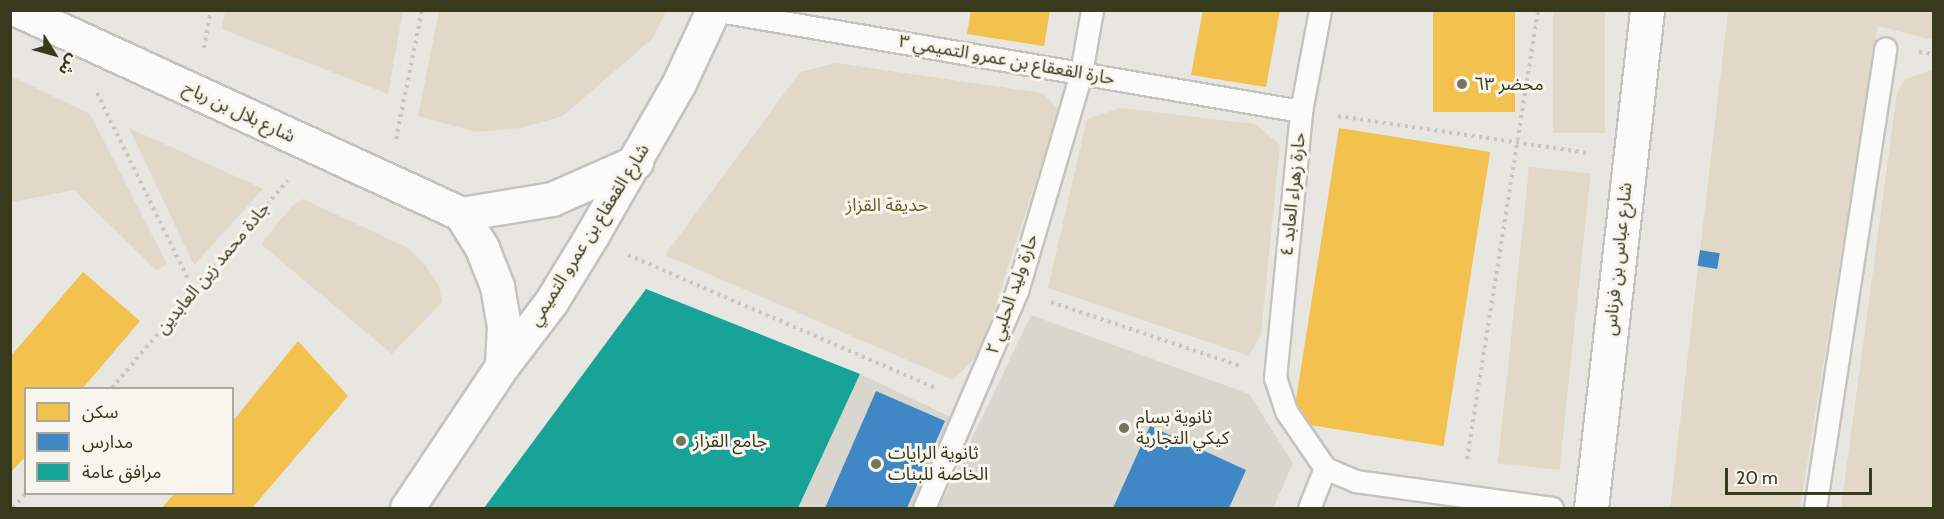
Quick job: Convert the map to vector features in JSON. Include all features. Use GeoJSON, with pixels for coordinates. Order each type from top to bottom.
{"type":"FeatureCollection","features":[{"type":"Feature","properties":{"kind":"main road","name":"شارع بلال بن رباح"},"geometry":{"type":"LineString","coordinates":[[18,10],[461,214]]}},
{"type":"Feature","properties":{"kind":"main road","name":"شارع القعقاع بن عمرو التميمي"},"geometry":{"type":"LineString","coordinates":[[408,508],[502,366],[551,302],[636,162],[679,83],[713,10]]}},
{"type":"Feature","properties":{"kind":"main road","name":"شارع عباس بن فرناس"},"geometry":{"type":"LineString","coordinates":[[1591,508],[1647,10]]}},
{"type":"Feature","properties":{"kind":"main road"},"geometry":{"type":"LineString","coordinates":[[502,366],[504,326],[497,286],[482,248],[461,214],[552,199],[636,162]]}},
{"type":"Feature","properties":{"kind":"lane","name":"حارة القعقاع بن عمرو التميمي ٣"},"geometry":{"type":"LineString","coordinates":[[713,10],[1301,111]]}},
{"type":"Feature","properties":{"kind":"lane","name":"حارة وليد الحلبي ٢"},"geometry":{"type":"LineString","coordinates":[[924,508],[971,404],[1017,291],[1081,73],[1092,10]]}},
{"type":"Feature","properties":{"kind":"lane","name":"حارة زهراء العابد ٤"},"geometry":{"type":"LineString","coordinates":[[1275,378],[1301,111],[1320,10]]}},
{"type":"Feature","properties":{"kind":"lane"},"geometry":{"type":"LineString","coordinates":[[1815,508],[1885,48]]}},
{"type":"Feature","properties":{"kind":"lane"},"geometry":{"type":"LineString","coordinates":[[1275,378],[1286,411],[1325,468],[1355,481],[1552,508]]}},
{"type":"Feature","properties":{"kind":"lane"},"geometry":{"type":"LineString","coordinates":[[1309,508],[1325,468]]}},
{"type":"Feature","properties":{"kind":"path"},"geometry":{"type":"LineString","coordinates":[[387,180],[422,10]]}},
{"type":"Feature","properties":{"kind":"path"},"geometry":{"type":"LineString","coordinates":[[1461,495],[1538,10]]}},
{"type":"Feature","properties":{"kind":"path"},"geometry":{"type":"LineString","coordinates":[[68,33],[193,289]]}},
{"type":"Feature","properties":{"kind":"path"},"geometry":{"type":"LineString","coordinates":[[1301,111],[1630,159]]}},
{"type":"Feature","properties":{"kind":"path","name":"جادة محمد زين العابدين"},"geometry":{"type":"LineString","coordinates":[[113,387],[193,289],[317,148]]}},
{"type":"Feature","properties":{"kind":"path"},"geometry":{"type":"LineString","coordinates":[[652,268],[971,404]]}},
{"type":"Feature","properties":{"kind":"path"},"geometry":{"type":"LineString","coordinates":[[1017,291],[1275,378]]}},
{"type":"Feature","properties":{"kind":"path"},"geometry":{"type":"LineString","coordinates":[[13,508],[24,495]]}},
{"type":"Feature","properties":{"kind":"shaded area","name":"ثانوية بسام كيكي التجارية"},"geometry":{"type":"Polygon","coordinates":[[[1031,315],[1249,394],[1293,463],[1273,508],[939,508],[1031,315]]]}},
{"type":"Feature","properties":{"kind":"shaded area","name":"ثانوية الرايات الخاصة للبنات"},"geometry":{"type":"Polygon","coordinates":[[[860,374],[955,419],[914,508],[798,508],[860,374]]]}},
{"type":"Feature","properties":{"kind":"green space"},"geometry":{"type":"Polygon","coordinates":[[[439,10],[666,11],[653,38],[563,116],[521,128],[476,132],[418,116],[439,10]]]}},
{"type":"Feature","properties":{"kind":"green space"},"geometry":{"type":"Polygon","coordinates":[[[225,11],[403,11],[388,94],[222,29],[225,11]]]}},
{"type":"Feature","properties":{"kind":"green space"},"geometry":{"type":"Polygon","coordinates":[[[1553,11],[1605,11],[1605,133],[1553,133],[1553,11]]]}},
{"type":"Feature","properties":{"kind":"green space"},"geometry":{"type":"Polygon","coordinates":[[[1728,11],[1933,11],[1933,40],[1878,26],[1800,508],[1670,508],[1728,11]]]}},
{"type":"Feature","properties":{"kind":"green space","name":"حديقة القزاز"},"geometry":{"type":"Polygon","coordinates":[[[836,63],[1043,93],[1059,110],[980,353],[953,380],[665,255],[800,72],[836,63]]]}},
{"type":"Feature","properties":{"kind":"green space"},"geometry":{"type":"Polygon","coordinates":[[[1933,70],[1933,508],[1841,508],[1897,93],[1905,79],[1933,70]]]}},
{"type":"Feature","properties":{"kind":"green space"},"geometry":{"type":"Polygon","coordinates":[[[11,76],[90,114],[167,264],[156,270],[74,190],[12,202],[11,76]]]}},
{"type":"Feature","properties":{"kind":"green space"},"geometry":{"type":"Polygon","coordinates":[[[1120,108],[1255,124],[1280,145],[1261,334],[1249,356],[1048,288],[1087,119],[1120,108]]]}},
{"type":"Feature","properties":{"kind":"green space"},"geometry":{"type":"Polygon","coordinates":[[[129,128],[263,189],[194,265],[129,128]]]}},
{"type":"Feature","properties":{"kind":"green space"},"geometry":{"type":"Polygon","coordinates":[[[1529,167],[1591,173],[1560,470],[1498,463],[1529,167]]]}},
{"type":"Feature","properties":{"kind":"green space"},"geometry":{"type":"Polygon","coordinates":[[[303,199],[408,248],[426,266],[439,286],[442,302],[392,354],[261,244],[292,206],[303,199]]]}},
{"type":"Feature","properties":{"kind":"building: سكن"},"geometry":{"type":"Polygon","coordinates":[[[971,10],[1050,10],[1044,46],[967,34],[971,10]]]}},
{"type":"Feature","properties":{"kind":"building: سكن"},"geometry":{"type":"Polygon","coordinates":[[[1203,10],[1280,10],[1266,87],[1191,75],[1203,10]]]}},
{"type":"Feature","properties":{"kind":"building: سكن","name":"محضر ٦٣"},"geometry":{"type":"Polygon","coordinates":[[[1433,10],[1515,10],[1515,112],[1433,112],[1433,10]]]}},
{"type":"Feature","properties":{"kind":"building: سكن"},"geometry":{"type":"Polygon","coordinates":[[[1339,128],[1490,152],[1443,446],[1292,422],[1339,128]]]}},
{"type":"Feature","properties":{"kind":"building: سكن"},"geometry":{"type":"Polygon","coordinates":[[[83,272],[140,321],[84,387],[24,387],[24,458],[10,473],[10,357],[83,272]]]}},
{"type":"Feature","properties":{"kind":"building: سكن"},"geometry":{"type":"Polygon","coordinates":[[[298,341],[348,396],[252,508],[162,508],[173,495],[234,495],[234,420],[298,341]]]}},
{"type":"Feature","properties":{"kind":"building: سكن"},"geometry":{"type":"Polygon","coordinates":[[[685,351],[706,364],[698,377],[677,364],[685,351]]]}},
{"type":"Feature","properties":{"kind":"building: مدارس"},"geometry":{"type":"Polygon","coordinates":[[[1700,250],[1720,253],[1717,269],[1697,266],[1700,250]]]}},
{"type":"Feature","properties":{"kind":"building: مدارس","name":"ثانوية الرايات الخاصة للبنات"},"geometry":{"type":"Polygon","coordinates":[[[876,391],[945,421],[907,508],[825,508],[876,391]]]}},
{"type":"Feature","properties":{"kind":"building: مدارس"},"geometry":{"type":"Polygon","coordinates":[[[1150,426],[1246,470],[1229,508],[1113,508],[1150,426]]]}},
{"type":"Feature","properties":{"kind":"building: مرافق عامة","name":"جامع القزاز"},"geometry":{"type":"Polygon","coordinates":[[[646,289],[860,374],[798,508],[484,508],[646,289]]]}},
{"type":"Feature","properties":{"kind":"place","name":"محضر ٦٣"},"geometry":{"type":"Point","coordinates":[1462,84]}},
{"type":"Feature","properties":{"kind":"place","name":"ثانوية بسام كيكي التجارية"},"geometry":{"type":"Point","coordinates":[1124,428]}},
{"type":"Feature","properties":{"kind":"place","name":"جامع القزاز"},"geometry":{"type":"Point","coordinates":[681,441]}},
{"type":"Feature","properties":{"kind":"place","name":"ثانوية الرايات الخاصة للبنات"},"geometry":{"type":"Point","coordinates":[876,464]}}]}
